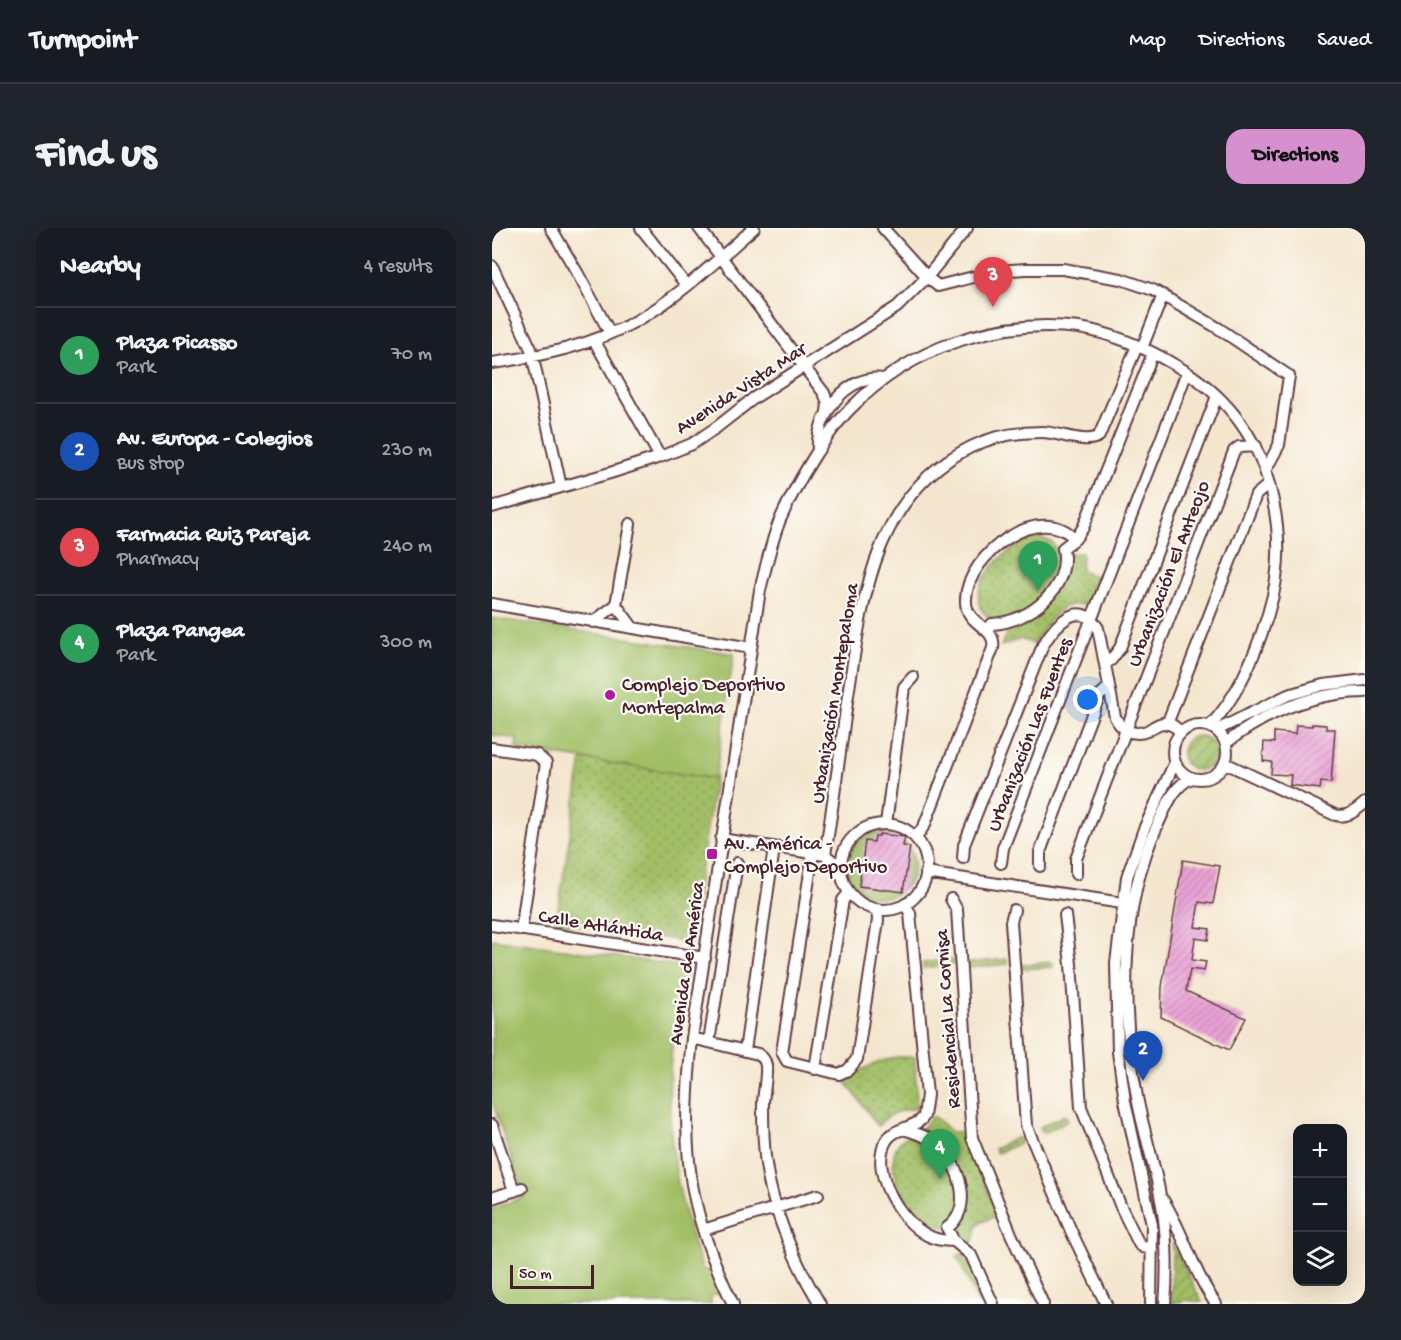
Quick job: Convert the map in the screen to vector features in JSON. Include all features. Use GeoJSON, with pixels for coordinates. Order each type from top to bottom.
{"type":"FeatureCollection","features":[{"type":"Feature","properties":{"kind":"street"},"geometry":{"type":"LineString","coordinates":[[551,228],[610,333]]}},
{"type":"Feature","properties":{"kind":"street"},"geometry":{"type":"LineString","coordinates":[[641,228],[687,285]]}},
{"type":"Feature","properties":{"kind":"street"},"geometry":{"type":"LineString","coordinates":[[699,228],[824,393],[828,404],[819,430],[818,451]]}},
{"type":"Feature","properties":{"kind":"street"},"geometry":{"type":"LineString","coordinates":[[492,363],[533,358],[594,340],[637,321],[687,285],[754,228]]}},
{"type":"Feature","properties":{"kind":"street"},"geometry":{"type":"LineString","coordinates":[[883,228],[938,286],[997,271],[1063,269],[1121,279],[1154,290],[1218,328],[1289,376],[1278,445],[1266,469]]}},
{"type":"Feature","properties":{"kind":"street","name":"Avenida Vista Mar"},"geometry":{"type":"LineString","coordinates":[[492,507],[660,457],[692,444],[754,398],[897,307],[927,277],[967,228]]}},
{"type":"Feature","properties":{"kind":"street"},"geometry":{"type":"LineString","coordinates":[[492,266],[531,349],[561,488]]}},
{"type":"Feature","properties":{"kind":"street","name":"Urbanización Montepaloma"},"geometry":{"type":"LineString","coordinates":[[825,855],[861,607],[877,553],[897,516],[923,482],[937,469],[957,455],[987,440],[1016,434],[1044,432],[1090,440],[1099,436],[1163,295]]}},
{"type":"Feature","properties":{"kind":"street","name":"Avenida de América"},"geometry":{"type":"LineString","coordinates":[[733,1304],[703,1230],[694,1198],[687,1128],[692,1038],[760,590],[780,521],[818,451],[849,410],[884,379],[923,356],[958,340],[1017,328],[1080,328],[1139,347],[1187,372],[1217,396],[1238,417],[1256,446],[1266,469],[1278,524],[1279,558],[1275,587],[1261,636],[1245,675],[1214,728]]}},
{"type":"Feature","properties":{"kind":"street"},"geometry":{"type":"LineString","coordinates":[[594,340],[660,457]]}},
{"type":"Feature","properties":{"kind":"street"},"geometry":{"type":"LineString","coordinates":[[987,631],[992,624],[1019,618],[1043,602],[1053,590],[1064,565],[1062,548],[1075,539],[1083,528],[1153,353]]}},
{"type":"Feature","properties":{"kind":"street"},"geometry":{"type":"LineString","coordinates":[[1091,620],[1187,372]]}},
{"type":"Feature","properties":{"kind":"street"},"geometry":{"type":"LineString","coordinates":[[826,412],[841,395],[857,383],[877,378],[884,379]]}},
{"type":"Feature","properties":{"kind":"street"},"geometry":{"type":"LineString","coordinates":[[824,393],[841,395]]}},
{"type":"Feature","properties":{"kind":"street","name":"Urbanización El Anteojo"},"geometry":{"type":"LineString","coordinates":[[1105,664],[1120,648],[1217,396]]}},
{"type":"Feature","properties":{"kind":"street","name":"Urbanización El Anteojo"},"geometry":{"type":"LineString","coordinates":[[1126,730],[1234,451],[1239,447],[1256,446]]}},
{"type":"Feature","properties":{"kind":"street"},"geometry":{"type":"LineString","coordinates":[[1167,723],[1256,495],[1269,484]]}},
{"type":"Feature","properties":{"kind":"street"},"geometry":{"type":"LineString","coordinates":[[593,621],[616,605],[630,524]]}},
{"type":"Feature","properties":{"kind":"street"},"geometry":{"type":"LineString","coordinates":[[916,838],[925,824],[993,648],[993,639],[970,617],[966,609],[966,596],[975,571],[992,550],[1012,535],[1040,525],[1062,529],[1075,539]]}},
{"type":"Feature","properties":{"kind":"street"},"geometry":{"type":"LineString","coordinates":[[492,604],[751,648]]}},
{"type":"Feature","properties":{"kind":"street"},"geometry":{"type":"LineString","coordinates":[[616,605],[633,628]]}},
{"type":"Feature","properties":{"kind":"street"},"geometry":{"type":"LineString","coordinates":[[963,858],[964,845],[1043,645],[1056,626],[1069,616],[1076,614],[1091,620],[1098,628],[1115,717],[1121,727],[1141,732],[1158,724],[1167,723],[1181,732]]}},
{"type":"Feature","properties":{"kind":"street","name":"Urbanización Las Fuentes"},"geometry":{"type":"LineString","coordinates":[[1001,863],[1003,848],[1091,620]]}},
{"type":"Feature","properties":{"kind":"street"},"geometry":{"type":"LineString","coordinates":[[886,824],[904,687],[913,677]]}},
{"type":"Feature","properties":{"kind":"street"},"geometry":{"type":"LineString","coordinates":[[1192,778],[1179,769],[1175,762],[1174,746],[1181,732],[1195,725],[1214,728],[1288,695],[1323,684],[1365,680]]}},
{"type":"Feature","properties":{"kind":"street"},"geometry":{"type":"LineString","coordinates":[[1040,866],[1040,852],[1099,696],[1109,687]]}},
{"type":"Feature","properties":{"kind":"street"},"geometry":{"type":"LineString","coordinates":[[1236,690],[1234,699],[1236,705],[1242,712],[1249,714]]}},
{"type":"Feature","properties":{"kind":"street"},"geometry":{"type":"LineString","coordinates":[[1226,743],[1264,718],[1299,703],[1323,696],[1365,692]]}},
{"type":"Feature","properties":{"kind":"street"},"geometry":{"type":"LineString","coordinates":[[1165,1304],[1166,1253],[1161,1197],[1137,1099],[1131,1056],[1126,996],[1130,930],[1136,890],[1146,851],[1176,790],[1192,778],[1208,778],[1221,769],[1225,763],[1228,749],[1214,728]]}},
{"type":"Feature","properties":{"kind":"street"},"geometry":{"type":"LineString","coordinates":[[1076,874],[1076,860],[1126,730]]}},
{"type":"Feature","properties":{"kind":"street"},"geometry":{"type":"LineString","coordinates":[[492,748],[537,755],[546,763],[521,930]]}},
{"type":"Feature","properties":{"kind":"street"},"geometry":{"type":"LineString","coordinates":[[1151,1304],[1152,1225],[1125,1101],[1118,1052],[1116,963],[1122,903],[1134,853],[1175,762]]}},
{"type":"Feature","properties":{"kind":"street"},"geometry":{"type":"LineString","coordinates":[[1225,763],[1335,815],[1344,817],[1365,803]]}},
{"type":"Feature","properties":{"kind":"street"},"geometry":{"type":"LineString","coordinates":[[721,839],[825,855],[841,847],[865,828],[886,824],[906,829],[916,838],[926,856],[927,873],[921,889],[905,904],[894,909],[877,909],[861,904],[849,893],[833,861],[825,855]]}},
{"type":"Feature","properties":{"kind":"street"},"geometry":{"type":"LineString","coordinates":[[842,877],[843,852],[851,838]]}},
{"type":"Feature","properties":{"kind":"street"},"geometry":{"type":"LineString","coordinates":[[745,1051],[774,848]]}},
{"type":"Feature","properties":{"kind":"street"},"geometry":{"type":"LineString","coordinates":[[813,854],[782,1052],[787,1061],[839,1074],[848,1070],[857,1059],[878,920],[877,909]]}},
{"type":"Feature","properties":{"kind":"street"},"geometry":{"type":"LineString","coordinates":[[709,1042],[737,863]]}},
{"type":"Feature","properties":{"kind":"street"},"geometry":{"type":"LineString","coordinates":[[927,873],[1122,903]]}},
{"type":"Feature","properties":{"kind":"street"},"geometry":{"type":"LineString","coordinates":[[814,1069],[843,900],[849,893]]}},
{"type":"Feature","properties":{"kind":"street","name":"Residencial La Cornisa"},"geometry":{"type":"LineString","coordinates":[[951,899],[956,905],[958,920],[972,1138],[1011,1234],[1043,1304]]}},
{"type":"Feature","properties":{"kind":"street"},"geometry":{"type":"LineString","coordinates":[[905,904],[910,913],[927,1095],[924,1116],[921,1120],[888,1138],[881,1155],[883,1174],[894,1204],[904,1218],[928,1236],[942,1241],[954,1241]]}},
{"type":"Feature","properties":{"kind":"street"},"geometry":{"type":"LineString","coordinates":[[1014,910],[1011,922],[1026,1125],[1071,1231],[1106,1304]]}},
{"type":"Feature","properties":{"kind":"street"},"geometry":{"type":"LineString","coordinates":[[1065,915],[1068,927],[1081,1107],[1121,1208],[1138,1244],[1152,1249]]}},
{"type":"Feature","properties":{"kind":"street","name":"Calle Atlántida"},"geometry":{"type":"LineString","coordinates":[[492,926],[705,958]]}},
{"type":"Feature","properties":{"kind":"street"},"geometry":{"type":"LineString","coordinates":[[692,1038],[761,1056],[766,1063],[763,1103],[764,1146],[771,1186],[777,1208],[808,1285],[820,1304]]}},
{"type":"Feature","properties":{"kind":"street"},"geometry":{"type":"LineString","coordinates":[[492,1125],[518,1189],[492,1198]]}},
{"type":"Feature","properties":{"kind":"street"},"geometry":{"type":"LineString","coordinates":[[902,1129],[927,1137],[945,1153],[954,1168],[961,1188],[962,1203],[957,1218],[947,1228],[954,1241],[970,1255],[993,1304]]}},
{"type":"Feature","properties":{"kind":"street"},"geometry":{"type":"LineString","coordinates":[[703,1230],[818,1196]]}},
{"type":"Feature","properties":{"kind":"street"},"geometry":{"type":"LineString","coordinates":[[1161,1197],[1172,1215],[1193,1264],[1216,1304]]}},
{"type":"Feature","properties":{"kind":"green space"},"geometry":{"type":"Polygon","coordinates":[[[1039,537],[1052,542],[1060,554],[1082,553],[1081,571],[1100,578],[1097,590],[1089,603],[1067,606],[1059,611],[1034,644],[1021,639],[1001,646],[1010,625],[987,617],[979,603],[979,591],[993,566],[1004,556],[1016,546],[1039,537]]]}},
{"type":"Feature","properties":{"kind":"green space","name":"Complejo Deportivo Montepalma"},"geometry":{"type":"Polygon","coordinates":[[[492,618],[734,654],[715,779],[516,749],[517,739],[492,735],[492,618]]]}},
{"type":"Feature","properties":{"kind":"green space"},"geometry":{"type":"Polygon","coordinates":[[[1199,736],[1211,741],[1216,753],[1211,765],[1199,770],[1187,765],[1182,753],[1187,741],[1199,736]]]}},
{"type":"Feature","properties":{"kind":"green space"},"geometry":{"type":"Polygon","coordinates":[[[582,759],[715,779],[689,942],[556,922],[582,759]]]}},
{"type":"Feature","properties":{"kind":"green space"},"geometry":{"type":"Polygon","coordinates":[[[875,832],[887,832],[899,837],[909,847],[914,865],[912,878],[899,893],[887,898],[875,898],[863,893],[853,883],[848,871],[848,859],[853,847],[863,837],[875,832]]]}},
{"type":"Feature","properties":{"kind":"green space"},"geometry":{"type":"Polygon","coordinates":[[[492,939],[682,966],[686,971],[670,1068],[671,1127],[679,1185],[693,1242],[703,1270],[711,1270],[721,1293],[711,1296],[711,1304],[494,1304],[492,1298],[492,1209],[524,1197],[492,1101],[492,939]]]}},
{"type":"Feature","properties":{"kind":"green space"},"geometry":{"type":"Polygon","coordinates":[[[955,959],[956,964],[923,968],[923,963],[955,959]]]}},
{"type":"Feature","properties":{"kind":"green space"},"geometry":{"type":"Polygon","coordinates":[[[1007,959],[1008,964],[969,968],[969,963],[1007,959]]]}},
{"type":"Feature","properties":{"kind":"green space"},"geometry":{"type":"Polygon","coordinates":[[[1052,962],[1053,967],[1021,969],[1021,965],[1052,962]]]}},
{"type":"Feature","properties":{"kind":"green space"},"geometry":{"type":"Polygon","coordinates":[[[897,1057],[915,1057],[917,1108],[895,1113],[878,1126],[846,1082],[869,1066],[897,1057]]]}},
{"type":"Feature","properties":{"kind":"green space"},"geometry":{"type":"Polygon","coordinates":[[[1065,1115],[1068,1121],[1043,1133],[1040,1127],[1065,1115]]]}},
{"type":"Feature","properties":{"kind":"green space"},"geometry":{"type":"Polygon","coordinates":[[[931,1117],[935,1117],[951,1132],[966,1132],[997,1215],[978,1224],[974,1240],[968,1247],[961,1229],[933,1225],[920,1217],[905,1199],[895,1176],[894,1153],[899,1143],[924,1126],[931,1117]]]}},
{"type":"Feature","properties":{"kind":"green space"},"geometry":{"type":"Polygon","coordinates":[[[1018,1137],[1021,1143],[997,1153],[994,1149],[1018,1137]]]}},
{"type":"Feature","properties":{"kind":"green space"},"geometry":{"type":"Polygon","coordinates":[[[1172,1243],[1202,1302],[1186,1300],[1171,1304],[1172,1243]]]}},
{"type":"Feature","properties":{"kind":"green space"},"geometry":{"type":"Polygon","coordinates":[[[964,1253],[988,1304],[979,1304],[957,1256],[964,1253]]]}},
{"type":"Feature","properties":{"kind":"building"},"geometry":{"type":"Polygon","coordinates":[[[1312,724],[1326,725],[1326,729],[1335,729],[1331,783],[1321,782],[1320,789],[1290,785],[1291,775],[1271,774],[1272,762],[1263,761],[1264,742],[1274,743],[1274,732],[1295,734],[1296,725],[1312,726],[1312,724]]]}},
{"type":"Feature","properties":{"kind":"building"},"geometry":{"type":"Polygon","coordinates":[[[879,834],[905,837],[903,846],[910,847],[903,892],[859,886],[865,841],[874,842],[875,836],[879,834]]]}},
{"type":"Feature","properties":{"kind":"building"},"geometry":{"type":"Polygon","coordinates":[[[1183,860],[1220,866],[1213,904],[1199,902],[1195,927],[1210,929],[1208,940],[1195,938],[1192,960],[1206,962],[1204,971],[1190,969],[1186,991],[1246,1018],[1229,1050],[1161,1017],[1162,987],[1183,860]]]}},
{"type":"Feature","properties":{"kind":"place","name":"Farmacia Ruiz Pareja"},"geometry":{"type":"Point","coordinates":[993,307]}},
{"type":"Feature","properties":{"kind":"place","name":"Plaza Picasso"},"geometry":{"type":"Point","coordinates":[1038,591]}},
{"type":"Feature","properties":{"kind":"place","name":"Complejo Deportivo Montepalma"},"geometry":{"type":"Point","coordinates":[610,695]}},
{"type":"Feature","properties":{"kind":"place","name":"Av. América - Complejo Deportivo"},"geometry":{"type":"Point","coordinates":[712,854]}},
{"type":"Feature","properties":{"kind":"place","name":"Av. Europa - Colegios"},"geometry":{"type":"Point","coordinates":[1143,1081]}},
{"type":"Feature","properties":{"kind":"place","name":"Plaza Pangea"},"geometry":{"type":"Point","coordinates":[940,1179]}}]}
